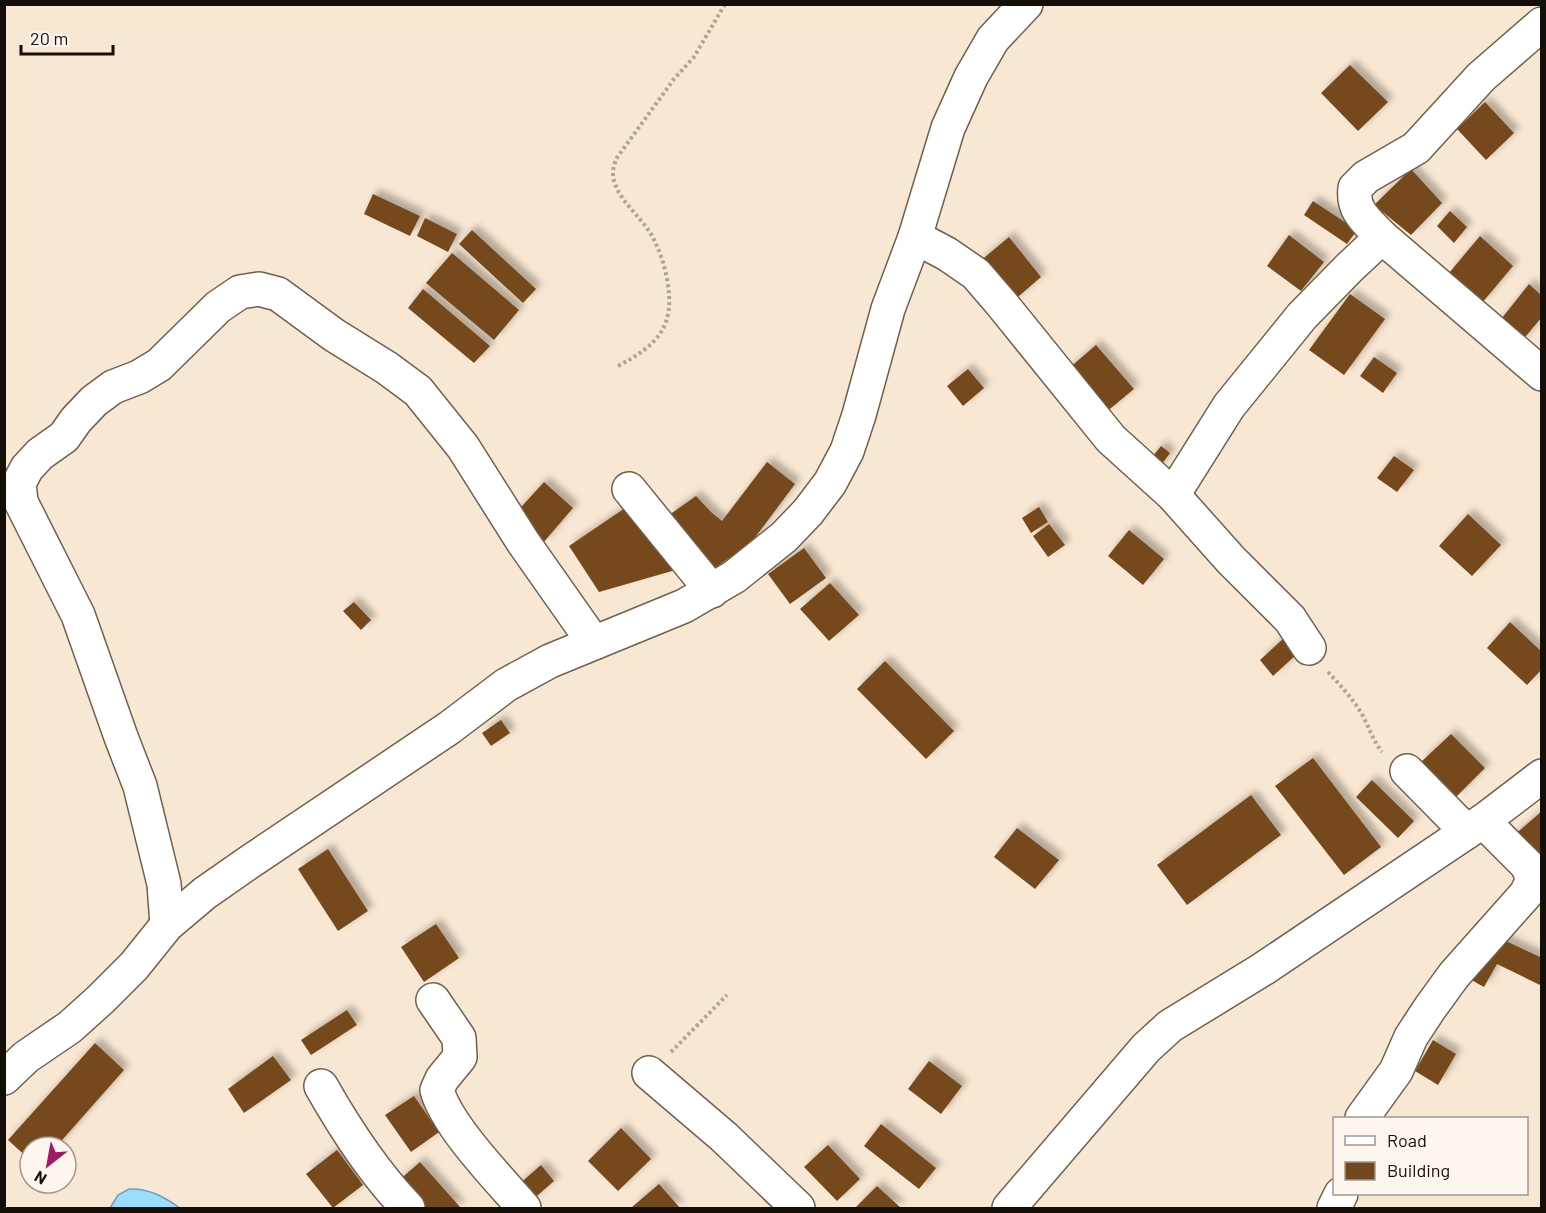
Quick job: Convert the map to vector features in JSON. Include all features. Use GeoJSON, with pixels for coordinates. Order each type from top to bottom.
{"type":"FeatureCollection","features":[{"type":"Feature","properties":{"kind":"street"},"geometry":{"type":"LineString","coordinates":[[4,1078],[26,1057],[70,1027],[101,999],[134,966],[167,925],[239,869],[441,734],[506,685],[550,661],[684,606],[712,591],[734,577],[784,537],[808,512],[830,483],[850,442],[888,309],[915,237],[948,128],[971,77],[993,39],[1026,4]]}},
{"type":"Feature","properties":{"kind":"street"},"geometry":{"type":"LineString","coordinates":[[1542,24],[1481,77],[1416,148],[1366,177],[1355,188],[1353,200],[1361,215],[1382,237],[1542,374]]}},
{"type":"Feature","properties":{"kind":"street"},"geometry":{"type":"LineString","coordinates":[[915,237],[947,254],[976,274],[1112,439],[1173,495],[1231,560],[1290,619],[1309,648]]}},
{"type":"Feature","properties":{"kind":"street"},"geometry":{"type":"LineString","coordinates":[[1173,495],[1229,406],[1302,316],[1382,237]]}},
{"type":"Feature","properties":{"kind":"street"},"geometry":{"type":"LineString","coordinates":[[167,925],[164,884],[141,786],[120,737],[78,615],[21,502],[19,483],[27,468],[39,454],[64,437],[94,401],[113,387],[139,377],[159,364],[218,307],[240,292],[259,289],[278,294],[334,335],[387,368],[418,391],[463,447],[523,542],[594,643]]}},
{"type":"Feature","properties":{"kind":"street"},"geometry":{"type":"LineString","coordinates":[[629,489],[712,591]]}},
{"type":"Feature","properties":{"kind":"street"},"geometry":{"type":"LineString","coordinates":[[1363,1117],[1395,1071],[1430,1008],[1454,975],[1526,894],[1533,879],[1527,865],[1407,771]]}},
{"type":"Feature","properties":{"kind":"street"},"geometry":{"type":"LineString","coordinates":[[1009,1209],[1146,1048],[1170,1026],[1263,969],[1475,826],[1542,776]]}},
{"type":"Feature","properties":{"kind":"street"},"geometry":{"type":"LineString","coordinates":[[434,1000],[459,1038],[460,1057],[442,1079],[437,1090],[441,1104],[460,1131],[524,1209]]}},
{"type":"Feature","properties":{"kind":"street"},"geometry":{"type":"LineString","coordinates":[[649,1073],[724,1137],[798,1209]]}},
{"type":"Feature","properties":{"kind":"street"},"geometry":{"type":"LineString","coordinates":[[321,1086],[369,1162],[408,1209]]}},
{"type":"Feature","properties":{"kind":"street"},"geometry":{"type":"LineString","coordinates":[[1334,1209],[1341,1195]]}},
{"type":"Feature","properties":{"kind":"path"},"geometry":{"type":"LineString","coordinates":[[618,366],[638,356],[653,343],[666,326],[671,299],[664,265],[650,233],[617,189],[612,173],[616,159],[667,88],[694,57],[725,4]]}},
{"type":"Feature","properties":{"kind":"path"},"geometry":{"type":"LineString","coordinates":[[1309,648],[1348,695],[1364,718],[1381,751],[1407,771]]}},
{"type":"Feature","properties":{"kind":"path"},"geometry":{"type":"LineString","coordinates":[[649,1073],[728,995]]}},
{"type":"Feature","properties":{"kind":"water"},"geometry":{"type":"Polygon","coordinates":[[[129,1189],[156,1194],[180,1208],[110,1208],[118,1195],[129,1189]]]}},
{"type":"Feature","properties":{"kind":"building"},"geometry":{"type":"Polygon","coordinates":[[[1350,65],[1388,102],[1358,131],[1321,93],[1350,65]]]}},
{"type":"Feature","properties":{"kind":"building"},"geometry":{"type":"Polygon","coordinates":[[[1485,102],[1514,133],[1486,160],[1457,129],[1485,102]]]}},
{"type":"Feature","properties":{"kind":"building"},"geometry":{"type":"Polygon","coordinates":[[[1411,169],[1442,203],[1411,235],[1374,205],[1411,169]]]}},
{"type":"Feature","properties":{"kind":"building"},"geometry":{"type":"Polygon","coordinates":[[[373,194],[420,216],[410,236],[364,214],[373,194]]]}},
{"type":"Feature","properties":{"kind":"building"},"geometry":{"type":"Polygon","coordinates":[[[1313,201],[1357,230],[1347,244],[1304,215],[1313,201]]]}},
{"type":"Feature","properties":{"kind":"building"},"geometry":{"type":"Polygon","coordinates":[[[1450,211],[1467,227],[1454,243],[1437,226],[1450,211]]]}},
{"type":"Feature","properties":{"kind":"building"},"geometry":{"type":"Polygon","coordinates":[[[425,218],[457,234],[448,252],[417,236],[425,218]]]}},
{"type":"Feature","properties":{"kind":"building"},"geometry":{"type":"Polygon","coordinates":[[[472,230],[536,289],[523,303],[459,244],[472,230]]]}},
{"type":"Feature","properties":{"kind":"building"},"geometry":{"type":"Polygon","coordinates":[[[1289,235],[1324,262],[1301,291],[1267,266],[1289,235]]]}},
{"type":"Feature","properties":{"kind":"building"},"geometry":{"type":"Polygon","coordinates":[[[1480,236],[1513,266],[1482,303],[1449,273],[1480,236]]]}},
{"type":"Feature","properties":{"kind":"building"},"geometry":{"type":"Polygon","coordinates":[[[1009,237],[1041,277],[1012,302],[979,262],[1009,237]]]}},
{"type":"Feature","properties":{"kind":"building"},"geometry":{"type":"Polygon","coordinates":[[[452,253],[519,310],[494,340],[426,283],[452,253]]]}},
{"type":"Feature","properties":{"kind":"building"},"geometry":{"type":"Polygon","coordinates":[[[1529,284],[1542,296],[1542,317],[1520,343],[1498,323],[1529,284]]]}},
{"type":"Feature","properties":{"kind":"building"},"geometry":{"type":"Polygon","coordinates":[[[423,289],[490,346],[474,363],[408,308],[423,289]]]}},
{"type":"Feature","properties":{"kind":"building"},"geometry":{"type":"Polygon","coordinates":[[[1350,294],[1385,319],[1344,375],[1309,350],[1350,294]]]}},
{"type":"Feature","properties":{"kind":"building"},"geometry":{"type":"Polygon","coordinates":[[[1096,345],[1134,389],[1105,413],[1067,370],[1096,345]]]}},
{"type":"Feature","properties":{"kind":"building"},"geometry":{"type":"Polygon","coordinates":[[[1374,357],[1397,373],[1383,393],[1360,376],[1374,357]]]}},
{"type":"Feature","properties":{"kind":"building"},"geometry":{"type":"Polygon","coordinates":[[[968,369],[984,388],[963,406],[947,386],[968,369]]]}},
{"type":"Feature","properties":{"kind":"building"},"geometry":{"type":"Polygon","coordinates":[[[1161,446],[1170,453],[1159,468],[1149,461],[1161,446]]]}},
{"type":"Feature","properties":{"kind":"building"},"geometry":{"type":"Polygon","coordinates":[[[1394,456],[1414,470],[1397,492],[1377,478],[1394,456]]]}},
{"type":"Feature","properties":{"kind":"building"},"geometry":{"type":"Polygon","coordinates":[[[767,462],[795,484],[751,543],[712,570],[669,515],[696,496],[722,521],[767,462]]]}},
{"type":"Feature","properties":{"kind":"building"},"geometry":{"type":"Polygon","coordinates":[[[544,482],[573,508],[543,543],[513,516],[544,482]]]}},
{"type":"Feature","properties":{"kind":"building"},"geometry":{"type":"Polygon","coordinates":[[[631,504],[679,569],[599,592],[569,546],[631,504]]]}},
{"type":"Feature","properties":{"kind":"building"},"geometry":{"type":"Polygon","coordinates":[[[1039,507],[1048,522],[1031,533],[1022,518],[1039,507]]]}},
{"type":"Feature","properties":{"kind":"building"},"geometry":{"type":"Polygon","coordinates":[[[1468,514],[1501,545],[1472,576],[1439,546],[1468,514]]]}},
{"type":"Feature","properties":{"kind":"building"},"geometry":{"type":"Polygon","coordinates":[[[1049,524],[1065,545],[1048,557],[1033,536],[1049,524]]]}},
{"type":"Feature","properties":{"kind":"building"},"geometry":{"type":"Polygon","coordinates":[[[1129,530],[1164,559],[1143,585],[1108,556],[1129,530]]]}},
{"type":"Feature","properties":{"kind":"building"},"geometry":{"type":"Polygon","coordinates":[[[804,548],[826,578],[790,604],[768,574],[804,548]]]}},
{"type":"Feature","properties":{"kind":"building"},"geometry":{"type":"Polygon","coordinates":[[[830,583],[859,615],[829,641],[800,609],[830,583]]]}},
{"type":"Feature","properties":{"kind":"building"},"geometry":{"type":"Polygon","coordinates":[[[354,602],[371,620],[361,630],[343,611],[354,602]]]}},
{"type":"Feature","properties":{"kind":"building"},"geometry":{"type":"Polygon","coordinates":[[[1510,622],[1542,652],[1542,669],[1527,685],[1487,648],[1510,622]]]}},
{"type":"Feature","properties":{"kind":"building"},"geometry":{"type":"Polygon","coordinates":[[[1284,638],[1298,653],[1273,676],[1260,660],[1284,638]]]}},
{"type":"Feature","properties":{"kind":"building"},"geometry":{"type":"Polygon","coordinates":[[[885,661],[954,731],[926,759],[857,689],[885,661]]]}},
{"type":"Feature","properties":{"kind":"building"},"geometry":{"type":"Polygon","coordinates":[[[501,720],[510,733],[491,746],[482,733],[501,720]]]}},
{"type":"Feature","properties":{"kind":"building"},"geometry":{"type":"Polygon","coordinates":[[[1451,734],[1485,768],[1456,797],[1421,762],[1451,734]]]}},
{"type":"Feature","properties":{"kind":"building"},"geometry":{"type":"Polygon","coordinates":[[[1313,758],[1381,847],[1344,875],[1275,786],[1313,758]]]}},
{"type":"Feature","properties":{"kind":"building"},"geometry":{"type":"Polygon","coordinates":[[[1372,780],[1414,821],[1398,838],[1356,797],[1372,780]]]}},
{"type":"Feature","properties":{"kind":"building"},"geometry":{"type":"Polygon","coordinates":[[[1251,795],[1281,835],[1187,905],[1157,865],[1251,795]]]}},
{"type":"Feature","properties":{"kind":"building"},"geometry":{"type":"Polygon","coordinates":[[[1542,811],[1542,853],[1533,861],[1512,837],[1542,811]]]}},
{"type":"Feature","properties":{"kind":"building"},"geometry":{"type":"Polygon","coordinates":[[[1017,828],[1059,860],[1035,889],[994,857],[1017,828]]]}},
{"type":"Feature","properties":{"kind":"building"},"geometry":{"type":"Polygon","coordinates":[[[328,849],[368,911],[338,931],[298,869],[328,849]]]}},
{"type":"Feature","properties":{"kind":"building"},"geometry":{"type":"Polygon","coordinates":[[[436,924],[459,958],[424,982],[401,947],[436,924]]]}},
{"type":"Feature","properties":{"kind":"building"},"geometry":{"type":"Polygon","coordinates":[[[1495,936],[1542,958],[1542,986],[1497,964],[1484,987],[1466,977],[1495,936]]]}},
{"type":"Feature","properties":{"kind":"building"},"geometry":{"type":"Polygon","coordinates":[[[347,1010],[357,1025],[311,1055],[301,1040],[347,1010]]]}},
{"type":"Feature","properties":{"kind":"building"},"geometry":{"type":"Polygon","coordinates":[[[1433,1040],[1456,1054],[1438,1085],[1415,1071],[1433,1040]]]}},
{"type":"Feature","properties":{"kind":"building"},"geometry":{"type":"Polygon","coordinates":[[[95,1043],[124,1070],[67,1135],[18,1135],[18,1149],[8,1140],[95,1043]]]}},
{"type":"Feature","properties":{"kind":"building"},"geometry":{"type":"Polygon","coordinates":[[[273,1056],[291,1080],[244,1113],[228,1089],[273,1056]]]}},
{"type":"Feature","properties":{"kind":"building"},"geometry":{"type":"Polygon","coordinates":[[[929,1061],[962,1086],[941,1114],[908,1089],[929,1061]]]}},
{"type":"Feature","properties":{"kind":"building"},"geometry":{"type":"Polygon","coordinates":[[[414,1096],[439,1132],[411,1152],[385,1115],[414,1096]]]}},
{"type":"Feature","properties":{"kind":"building"},"geometry":{"type":"Polygon","coordinates":[[[881,1124],[936,1168],[919,1189],[864,1146],[881,1124]]]}},
{"type":"Feature","properties":{"kind":"building"},"geometry":{"type":"Polygon","coordinates":[[[621,1128],[651,1159],[618,1191],[588,1161],[621,1128]]]}},
{"type":"Feature","properties":{"kind":"building"},"geometry":{"type":"Polygon","coordinates":[[[828,1145],[860,1179],[837,1201],[804,1167],[828,1145]]]}},
{"type":"Feature","properties":{"kind":"building"},"geometry":{"type":"Polygon","coordinates":[[[337,1150],[363,1185],[333,1208],[306,1174],[337,1150]]]}},
{"type":"Feature","properties":{"kind":"building"},"geometry":{"type":"Polygon","coordinates":[[[420,1162],[461,1208],[420,1208],[397,1182],[420,1162]]]}},
{"type":"Feature","properties":{"kind":"building"},"geometry":{"type":"Polygon","coordinates":[[[541,1165],[554,1181],[530,1202],[517,1186],[541,1165]]]}},
{"type":"Feature","properties":{"kind":"building"},"geometry":{"type":"Polygon","coordinates":[[[659,1184],[680,1208],[632,1207],[659,1184]]]}},
{"type":"Feature","properties":{"kind":"building"},"geometry":{"type":"Polygon","coordinates":[[[877,1186],[901,1208],[855,1208],[877,1186]]]}}]}
